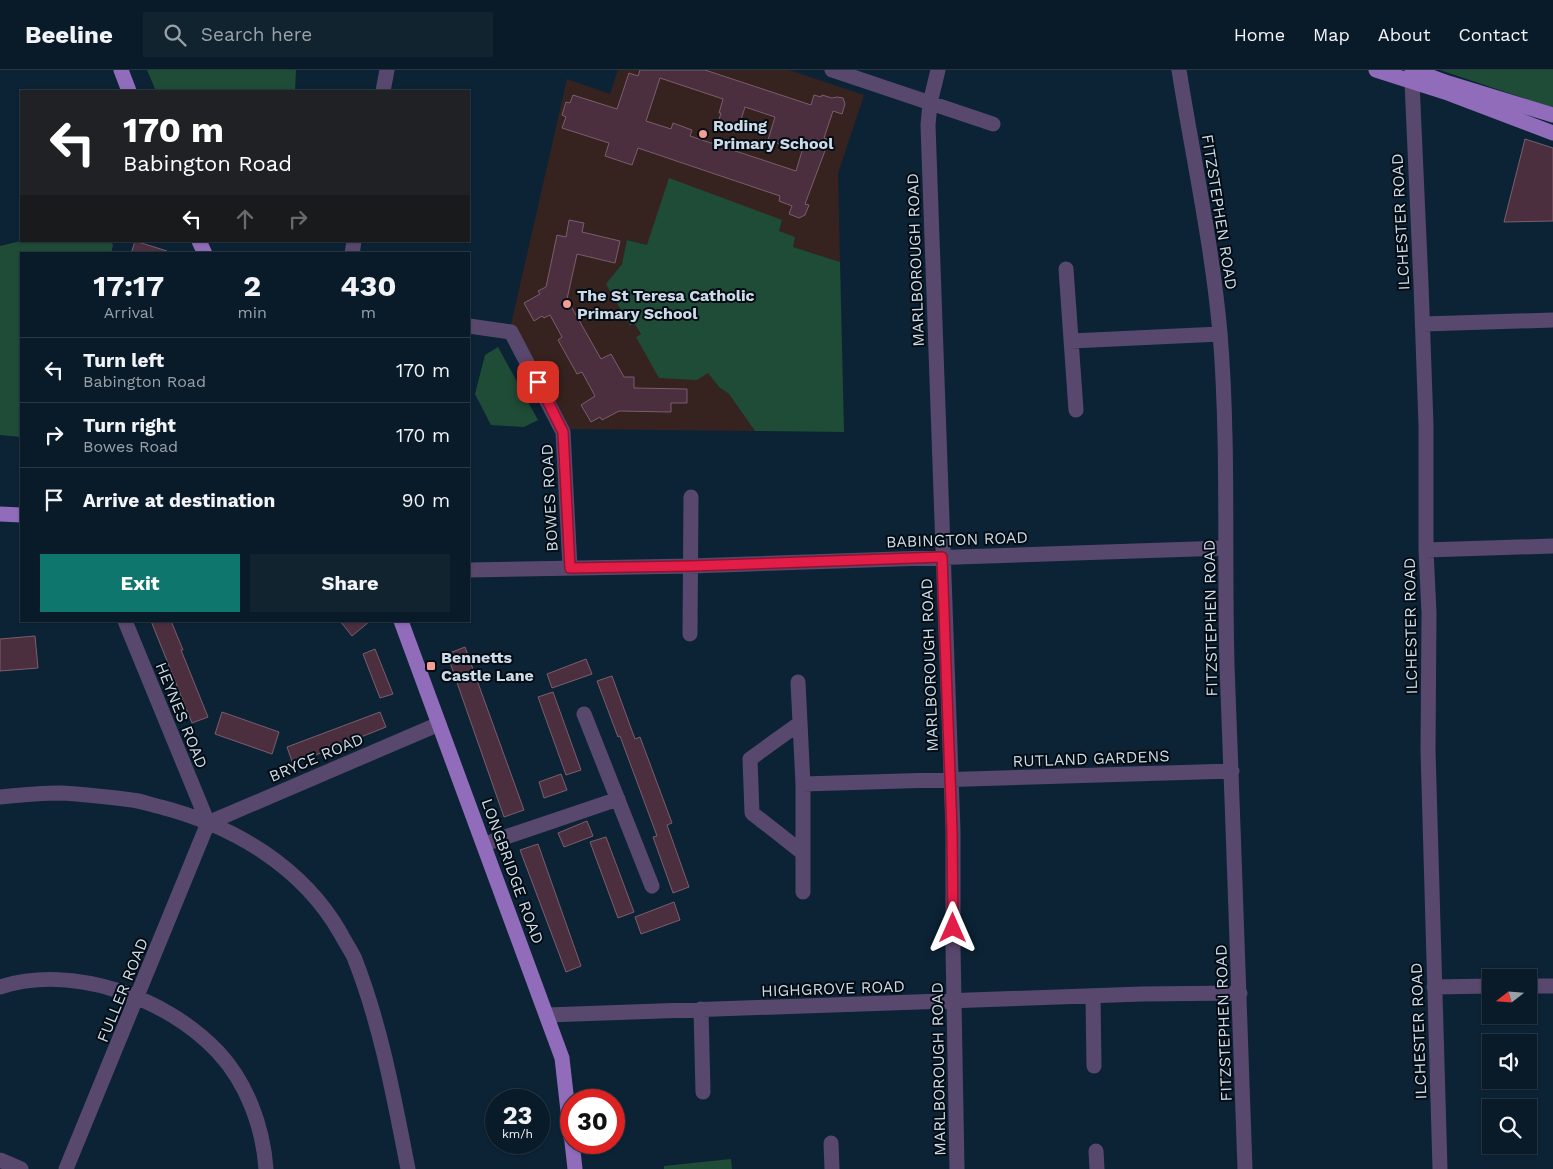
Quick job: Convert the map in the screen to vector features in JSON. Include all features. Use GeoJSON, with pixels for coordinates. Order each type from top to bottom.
{"type":"FeatureCollection","features":[{"type":"Feature","properties":{"kind":"main road"},"geometry":{"type":"LineString","coordinates":[[121,70],[129,90]]}},
{"type":"Feature","properties":{"kind":"main road"},"geometry":{"type":"LineString","coordinates":[[1376,70],[1448,83],[1553,115]]}},
{"type":"Feature","properties":{"kind":"main road"},"geometry":{"type":"LineString","coordinates":[[1412,76],[1454,96],[1553,134]]}},
{"type":"Feature","properties":{"kind":"main road"},"geometry":{"type":"LineString","coordinates":[[0,514],[20,515]]}},
{"type":"Feature","properties":{"kind":"main road","name":"LONGBRIDGE ROAD"},"geometry":{"type":"LineString","coordinates":[[402,622],[547,1015],[562,1058],[565,1089]]}},
{"type":"Feature","properties":{"kind":"main road"},"geometry":{"type":"LineString","coordinates":[[573,1154],[575,1169]]}},
{"type":"Feature","properties":{"kind":"street"},"geometry":{"type":"LineString","coordinates":[[383,90],[386,70]]}},
{"type":"Feature","properties":{"kind":"street"},"geometry":{"type":"LineString","coordinates":[[832,70],[993,124]]}},
{"type":"Feature","properties":{"kind":"street","name":"MARLBOROUGH ROAD"},"geometry":{"type":"LineString","coordinates":[[938,70],[930,103],[928,125],[951,780],[957,1169]]}},
{"type":"Feature","properties":{"kind":"street","name":"FITZSTEPHEN ROAD"},"geometry":{"type":"LineString","coordinates":[[1179,70],[1212,260],[1220,334],[1225,444],[1225,548],[1245,1169]]}},
{"type":"Feature","properties":{"kind":"street","name":"ILCHESTER ROAD"},"geometry":{"type":"LineString","coordinates":[[1412,76],[1426,425],[1426,550],[1429,613],[1428,750],[1440,1169]]}},
{"type":"Feature","properties":{"kind":"street"},"geometry":{"type":"LineString","coordinates":[[1066,269],[1076,410]]}},
{"type":"Feature","properties":{"kind":"street"},"geometry":{"type":"LineString","coordinates":[[1423,324],[1553,320]]}},
{"type":"Feature","properties":{"kind":"street","name":"BOWES ROAD"},"geometry":{"type":"LineString","coordinates":[[470,326],[512,332],[563,432],[570,568]]}},
{"type":"Feature","properties":{"kind":"street"},"geometry":{"type":"LineString","coordinates":[[1071,341],[1220,334]]}},
{"type":"Feature","properties":{"kind":"street"},"geometry":{"type":"LineString","coordinates":[[690,634],[691,497]]}},
{"type":"Feature","properties":{"kind":"street"},"geometry":{"type":"LineString","coordinates":[[1426,550],[1553,546]]}},
{"type":"Feature","properties":{"kind":"street","name":"BABINGTON ROAD"},"geometry":{"type":"LineString","coordinates":[[470,570],[691,566],[1225,548]]}},
{"type":"Feature","properties":{"kind":"street","name":"HEYNES ROAD"},"geometry":{"type":"LineString","coordinates":[[125,622],[208,823]]}},
{"type":"Feature","properties":{"kind":"street"},"geometry":{"type":"LineString","coordinates":[[798,682],[803,784],[803,892]]}},
{"type":"Feature","properties":{"kind":"street"},"geometry":{"type":"LineString","coordinates":[[584,714],[652,886]]}},
{"type":"Feature","properties":{"kind":"street"},"geometry":{"type":"LineString","coordinates":[[800,723],[750,759],[752,813],[803,853]]}},
{"type":"Feature","properties":{"kind":"street","name":"BRYCE ROAD"},"geometry":{"type":"LineString","coordinates":[[208,823],[439,724]]}},
{"type":"Feature","properties":{"kind":"street","name":"RUTLAND GARDENS"},"geometry":{"type":"LineString","coordinates":[[803,784],[1232,771]]}},
{"type":"Feature","properties":{"kind":"street"},"geometry":{"type":"LineString","coordinates":[[0,796],[60,793],[134,800],[180,812],[229,832],[259,849],[290,871],[315,897],[334,923],[353,956],[373,1014],[392,1086],[408,1169]]}},
{"type":"Feature","properties":{"kind":"street"},"geometry":{"type":"LineString","coordinates":[[485,844],[618,799]]}},
{"type":"Feature","properties":{"kind":"street","name":"FULLER ROAD"},"geometry":{"type":"LineString","coordinates":[[66,1169],[208,823]]}},
{"type":"Feature","properties":{"kind":"street"},"geometry":{"type":"LineString","coordinates":[[0,987],[16,982],[65,979],[107,988],[137,998],[172,1015],[195,1031],[219,1053],[241,1084],[258,1121],[265,1151],[266,1169]]}},
{"type":"Feature","properties":{"kind":"street"},"geometry":{"type":"LineString","coordinates":[[1434,987],[1482,986]]}},
{"type":"Feature","properties":{"kind":"street"},"geometry":{"type":"LineString","coordinates":[[1538,986],[1553,986]]}},
{"type":"Feature","properties":{"kind":"street","name":"HIGHGROVE ROAD"},"geometry":{"type":"LineString","coordinates":[[547,1015],[1240,992]]}},
{"type":"Feature","properties":{"kind":"street"},"geometry":{"type":"LineString","coordinates":[[1093,996],[1094,1066]]}},
{"type":"Feature","properties":{"kind":"street"},"geometry":{"type":"LineString","coordinates":[[701,1009],[702,1092]]}},
{"type":"Feature","properties":{"kind":"street"},"geometry":{"type":"LineString","coordinates":[[831,1142],[832,1169]]}},
{"type":"Feature","properties":{"kind":"street"},"geometry":{"type":"LineString","coordinates":[[1096,1151],[1097,1169]]}},
{"type":"Feature","properties":{"kind":"street"},"geometry":{"type":"LineString","coordinates":[[0,1160],[21,1169]]}},
{"type":"Feature","properties":{"kind":"shaded area"},"geometry":{"type":"Polygon","coordinates":[[[618,70],[789,70],[864,95],[838,173],[840,262],[792,247],[779,231],[782,221],[647,245],[628,240],[622,264],[607,284],[630,325],[634,323],[641,334],[636,337],[708,372],[719,387],[729,394],[755,431],[567,429],[510,329],[567,79],[610,94],[618,70]]]}},
{"type":"Feature","properties":{"kind":"green space"},"geometry":{"type":"Polygon","coordinates":[[[147,70],[296,70],[295,90],[156,90],[147,70]]]}},
{"type":"Feature","properties":{"kind":"green space"},"geometry":{"type":"Polygon","coordinates":[[[1440,70],[1553,70],[1553,108],[1440,70]]]}},
{"type":"Feature","properties":{"kind":"green space"},"geometry":{"type":"Polygon","coordinates":[[[669,178],[782,220],[779,231],[795,237],[793,247],[840,262],[844,432],[755,431],[729,394],[719,387],[708,373],[697,380],[659,378],[636,337],[641,334],[634,323],[630,326],[606,284],[622,264],[627,240],[647,245],[669,178]]]}},
{"type":"Feature","properties":{"kind":"green space"},"geometry":{"type":"Polygon","coordinates":[[[20,241],[112,242],[113,245],[111,252],[20,252],[20,437],[0,435],[0,246],[20,241]]]}},
{"type":"Feature","properties":{"kind":"green space"},"geometry":{"type":"Polygon","coordinates":[[[498,347],[538,420],[524,427],[491,425],[475,394],[485,355],[498,347]]]}},
{"type":"Feature","properties":{"kind":"green space"},"geometry":{"type":"Polygon","coordinates":[[[731,1159],[732,1169],[664,1169],[664,1166],[731,1159]]]}},
{"type":"Feature","properties":{"kind":"building"},"geometry":{"type":"Polygon","coordinates":[[[640,70],[705,70],[811,105],[814,95],[843,98],[845,104],[842,114],[833,111],[824,138],[829,140],[805,204],[809,205],[805,215],[799,218],[789,214],[792,206],[779,201],[780,196],[638,148],[632,165],[605,156],[609,143],[562,128],[566,117],[562,115],[566,102],[570,103],[573,95],[617,109],[629,73],[638,76],[640,70]],[[660,78],[646,121],[671,129],[673,123],[692,130],[690,136],[796,171],[802,151],[768,140],[775,117],[745,107],[738,129],[718,123],[723,99],[660,78]]]}},
{"type":"Feature","properties":{"kind":"building"},"geometry":{"type":"Polygon","coordinates":[[[1525,139],[1553,148],[1553,221],[1504,222],[1525,139]]]}},
{"type":"Feature","properties":{"kind":"building"},"geometry":{"type":"Polygon","coordinates":[[[569,220],[584,223],[582,232],[620,241],[615,263],[577,254],[567,299],[601,359],[611,354],[624,377],[634,377],[634,388],[687,389],[687,403],[671,403],[671,412],[619,411],[602,420],[600,417],[591,422],[581,405],[595,396],[582,372],[577,374],[558,340],[562,337],[550,315],[544,318],[542,316],[534,321],[524,303],[540,294],[538,291],[546,287],[557,235],[566,237],[569,220]]]}},
{"type":"Feature","properties":{"kind":"building"},"geometry":{"type":"Polygon","coordinates":[[[135,242],[167,251],[167,252],[132,252],[135,242]]]}},
{"type":"Feature","properties":{"kind":"building"},"geometry":{"type":"Polygon","coordinates":[[[151,622],[171,622],[183,650],[181,650],[208,717],[192,723],[151,622]]]}},
{"type":"Feature","properties":{"kind":"building"},"geometry":{"type":"Polygon","coordinates":[[[341,622],[369,622],[352,636],[341,622]]]}},
{"type":"Feature","properties":{"kind":"building"},"geometry":{"type":"Polygon","coordinates":[[[35,636],[38,668],[0,671],[0,639],[35,636]]]}},
{"type":"Feature","properties":{"kind":"building"},"geometry":{"type":"Polygon","coordinates":[[[465,647],[524,810],[504,817],[447,654],[465,647]]]}},
{"type":"Feature","properties":{"kind":"building"},"geometry":{"type":"Polygon","coordinates":[[[375,649],[393,694],[380,698],[363,654],[375,649]]]}},
{"type":"Feature","properties":{"kind":"building"},"geometry":{"type":"Polygon","coordinates":[[[586,659],[592,674],[552,688],[547,674],[586,659]]]}},
{"type":"Feature","properties":{"kind":"building"},"geometry":{"type":"Polygon","coordinates":[[[612,676],[635,739],[640,737],[672,823],[667,825],[689,887],[673,893],[653,837],[657,836],[620,736],[618,737],[597,681],[612,676]]]}},
{"type":"Feature","properties":{"kind":"building"},"geometry":{"type":"Polygon","coordinates":[[[553,692],[581,770],[566,775],[538,697],[553,692]]]}},
{"type":"Feature","properties":{"kind":"building"},"geometry":{"type":"Polygon","coordinates":[[[222,712],[279,732],[272,754],[215,734],[222,712]]]}},
{"type":"Feature","properties":{"kind":"building"},"geometry":{"type":"Polygon","coordinates":[[[380,712],[386,727],[293,764],[287,747],[380,712]]]}},
{"type":"Feature","properties":{"kind":"building"},"geometry":{"type":"Polygon","coordinates":[[[561,774],[567,790],[544,798],[539,782],[561,774]]]}},
{"type":"Feature","properties":{"kind":"building"},"geometry":{"type":"Polygon","coordinates":[[[587,821],[593,836],[564,847],[558,833],[587,821]]]}},
{"type":"Feature","properties":{"kind":"building"},"geometry":{"type":"Polygon","coordinates":[[[606,837],[634,912],[618,918],[590,842],[606,837]]]}},
{"type":"Feature","properties":{"kind":"building"},"geometry":{"type":"Polygon","coordinates":[[[538,844],[581,966],[566,972],[520,850],[538,844]]]}},
{"type":"Feature","properties":{"kind":"building"},"geometry":{"type":"Polygon","coordinates":[[[674,902],[680,920],[641,934],[635,917],[674,902]]]}},
{"type":"Feature","properties":{"kind":"place","name":"Roding Primary School"},"geometry":{"type":"Point","coordinates":[703,134]}},
{"type":"Feature","properties":{"kind":"place","name":"The St Teresa Catholic Primary School"},"geometry":{"type":"Point","coordinates":[567,304]}},
{"type":"Feature","properties":{"kind":"place","name":"Bennetts Castle Lane"},"geometry":{"type":"Point","coordinates":[431,666]}},
{"type":"Feature","properties":{"kind":"route"},"geometry":{"type":"LineString","coordinates":[[538,382],[563,432],[570,568],[691,566],[942,557],[952,831],[953,928]]}}]}
